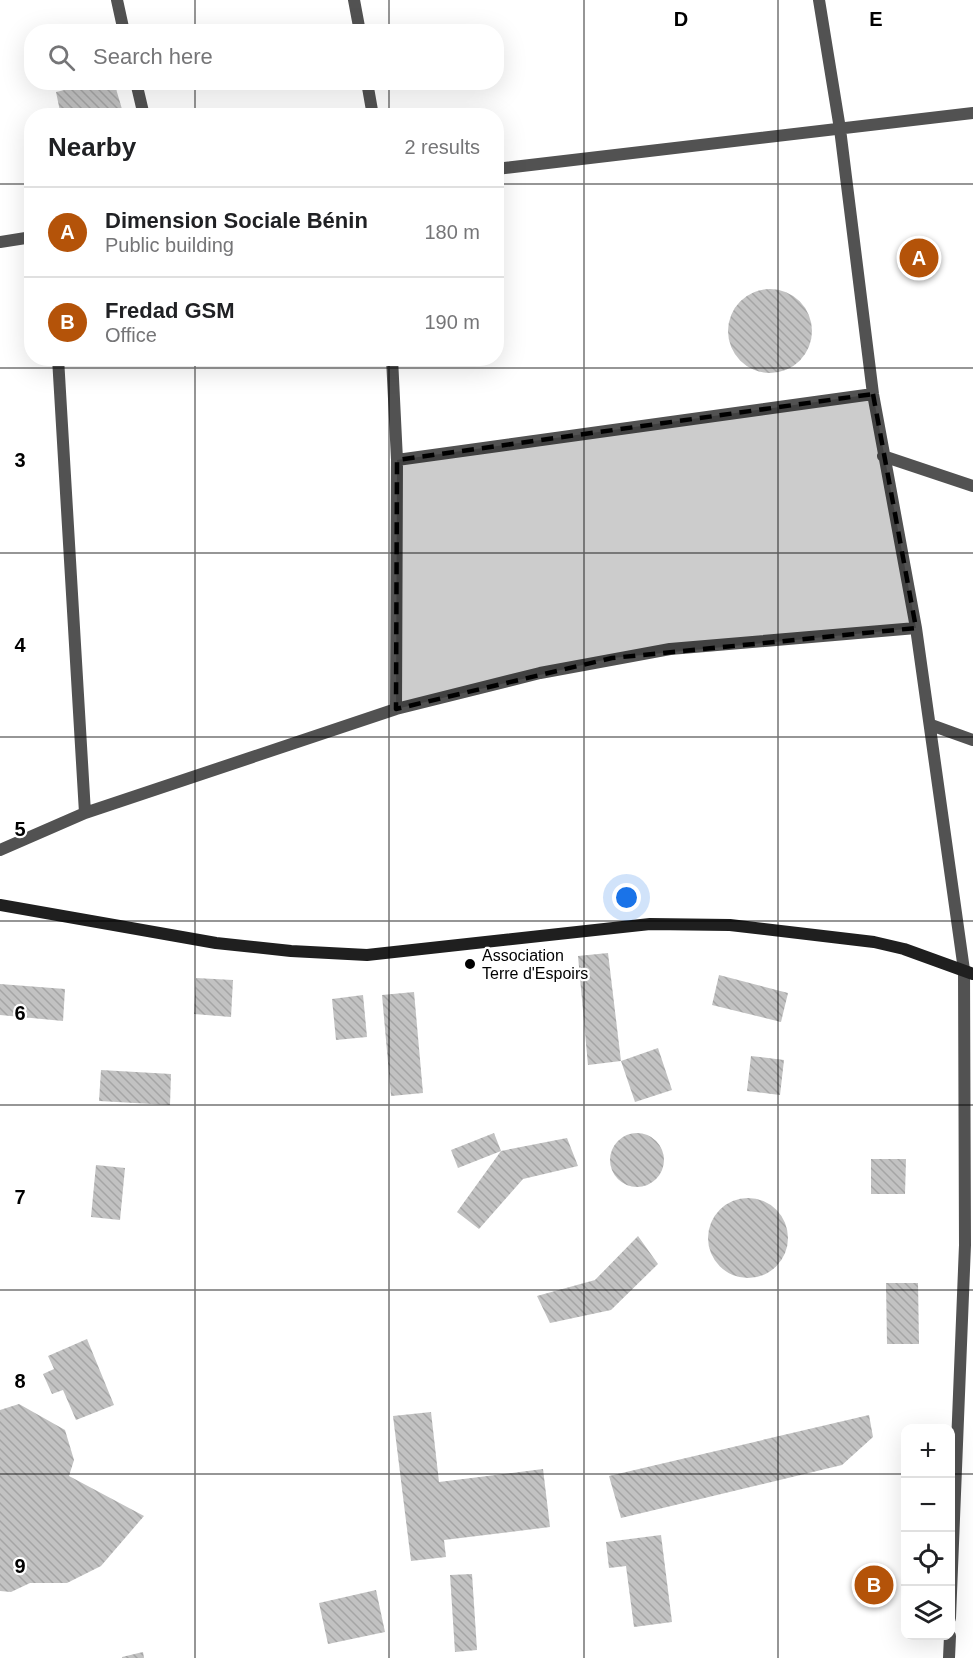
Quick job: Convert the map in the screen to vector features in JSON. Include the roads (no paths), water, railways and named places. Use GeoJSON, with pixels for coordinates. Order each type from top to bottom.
{"type":"FeatureCollection","features":[{"type":"Feature","properties":{"kind":"main road"},"geometry":{"type":"LineString","coordinates":[[0,905],[216,943],[291,951],[367,955],[650,924],[730,925],[874,942],[904,949],[968,972]]}},
{"type":"Feature","properties":{"kind":"street"},"geometry":{"type":"LineString","coordinates":[[117,0],[122,24]]}},
{"type":"Feature","properties":{"kind":"street"},"geometry":{"type":"LineString","coordinates":[[354,0],[358,24]]}},
{"type":"Feature","properties":{"kind":"street"},"geometry":{"type":"LineString","coordinates":[[819,0],[840,129],[873,394],[916,628],[968,972],[969,1247],[953,1586]]}},
{"type":"Feature","properties":{"kind":"street"},"geometry":{"type":"LineString","coordinates":[[138,90],[142,108]]}},
{"type":"Feature","properties":{"kind":"street"},"geometry":{"type":"LineString","coordinates":[[369,90],[371,108]]}},
{"type":"Feature","properties":{"kind":"street"},"geometry":{"type":"LineString","coordinates":[[504,168],[973,112]]}},
{"type":"Feature","properties":{"kind":"street"},"geometry":{"type":"LineString","coordinates":[[0,242],[24,238]]}},
{"type":"Feature","properties":{"kind":"street"},"geometry":{"type":"LineString","coordinates":[[58,366],[85,813]]}},
{"type":"Feature","properties":{"kind":"street"},"geometry":{"type":"LineString","coordinates":[[392,366],[397,460],[396,709]]}},
{"type":"Feature","properties":{"kind":"street"},"geometry":{"type":"LineString","coordinates":[[397,460],[873,394]]}},
{"type":"Feature","properties":{"kind":"street"},"geometry":{"type":"LineString","coordinates":[[883,456],[973,486]]}},
{"type":"Feature","properties":{"kind":"street"},"geometry":{"type":"LineString","coordinates":[[0,850],[85,813],[396,709],[540,673],[670,649],[916,628]]}},
{"type":"Feature","properties":{"kind":"street"},"geometry":{"type":"LineString","coordinates":[[931,725],[973,740]]}},
{"type":"Feature","properties":{"kind":"street"},"geometry":{"type":"LineString","coordinates":[[949,1658],[950,1640]]}},
{"type":"Feature","properties":{"kind":"place","name":"Dimension Sociale Bénin"},"geometry":{"type":"Point","coordinates":[919,258]}},
{"type":"Feature","properties":{"kind":"place","name":"Association Terre d'Espoirs"},"geometry":{"type":"Point","coordinates":[470,964]}},
{"type":"Feature","properties":{"kind":"place","name":"Fredad GSM"},"geometry":{"type":"Point","coordinates":[874,1585]}}]}
